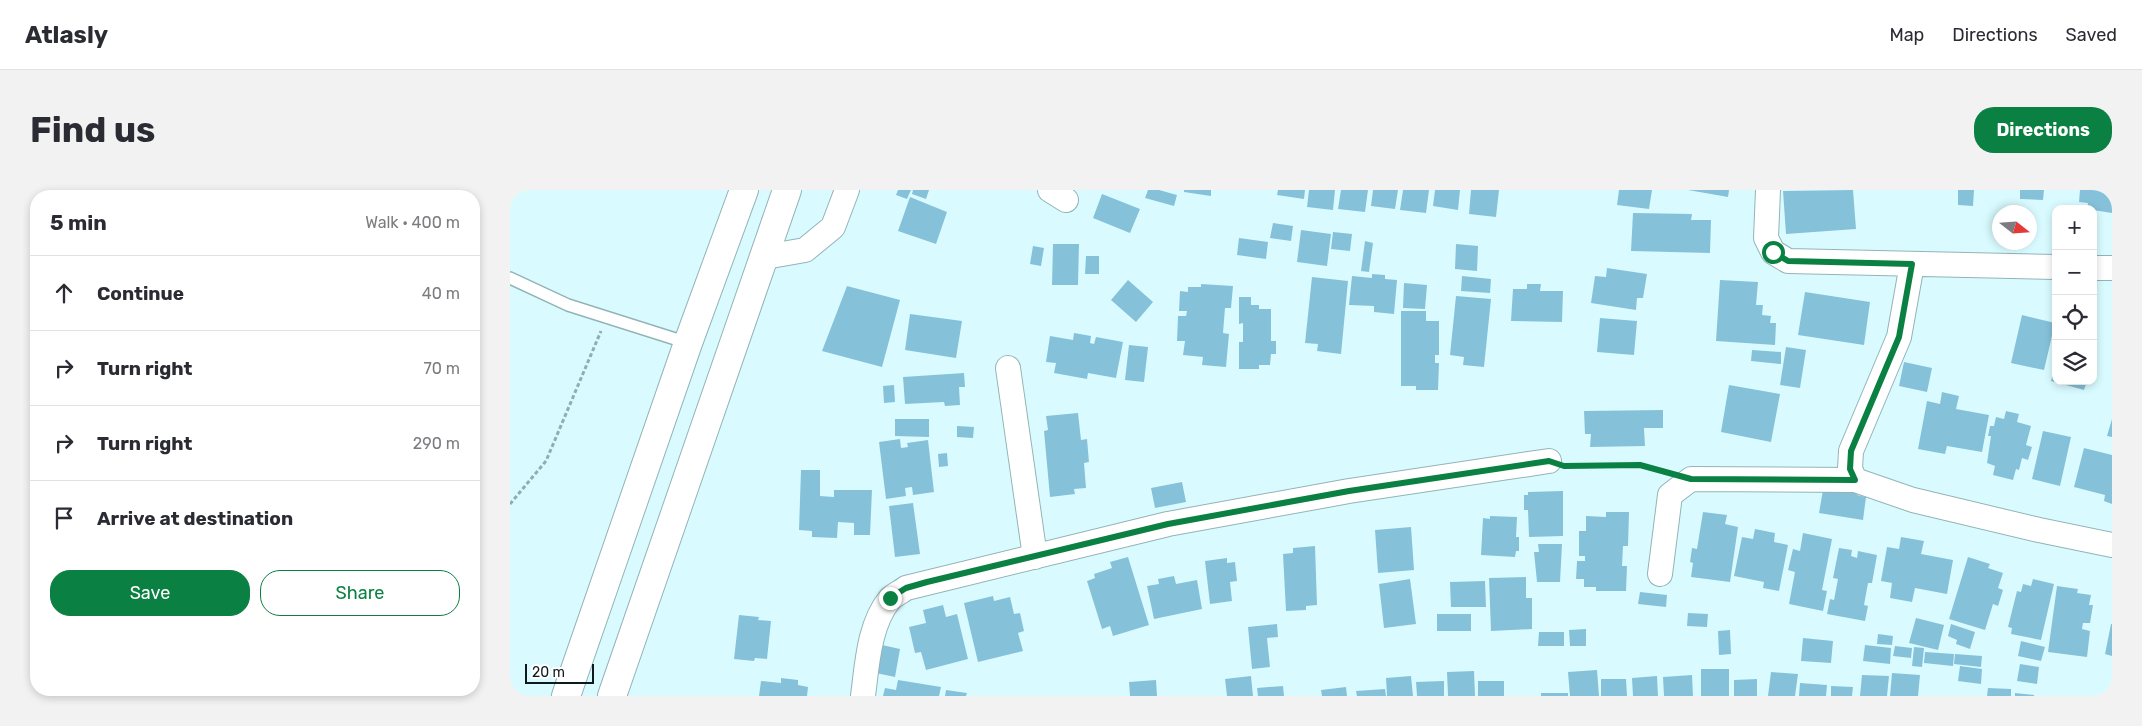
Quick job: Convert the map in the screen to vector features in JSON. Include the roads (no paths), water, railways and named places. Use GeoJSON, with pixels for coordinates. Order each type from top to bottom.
{"type":"FeatureCollection","features":[{"type":"Feature","properties":{"kind":"main road"},"geometry":{"type":"LineString","coordinates":[[566,696],[688,343],[744,190]]}},
{"type":"Feature","properties":{"kind":"main road"},"geometry":{"type":"LineString","coordinates":[[612,696],[787,190]]}},
{"type":"Feature","properties":{"kind":"main road"},"geometry":{"type":"LineString","coordinates":[[688,343],[728,358]]}},
{"type":"Feature","properties":{"kind":"street"},"geometry":{"type":"LineString","coordinates":[[765,257],[805,250],[834,227],[846,190]]}},
{"type":"Feature","properties":{"kind":"street"},"geometry":{"type":"LineString","coordinates":[[1768,190],[1766,238],[1773,252],[1788,261],[2052,267]]}},
{"type":"Feature","properties":{"kind":"street"},"geometry":{"type":"LineString","coordinates":[[1855,480],[1850,469],[1851,451],[1899,337],[1912,264]]}},
{"type":"Feature","properties":{"kind":"street"},"geometry":{"type":"LineString","coordinates":[[2097,268],[2112,268]]}},
{"type":"Feature","properties":{"kind":"street"},"geometry":{"type":"LineString","coordinates":[[1008,368],[1035,557]]}},
{"type":"Feature","properties":{"kind":"street"},"geometry":{"type":"LineString","coordinates":[[863,696],[868,656],[878,619],[890,598],[906,588],[1168,524],[1349,491],[1549,461]]}},
{"type":"Feature","properties":{"kind":"street"},"geometry":{"type":"LineString","coordinates":[[1660,574],[1670,494],[1691,479],[1855,480],[1912,500],[2112,545]]}},
{"type":"Feature","properties":{"kind":"lane"},"geometry":{"type":"LineString","coordinates":[[510,278],[568,305],[688,343]]}}]}
